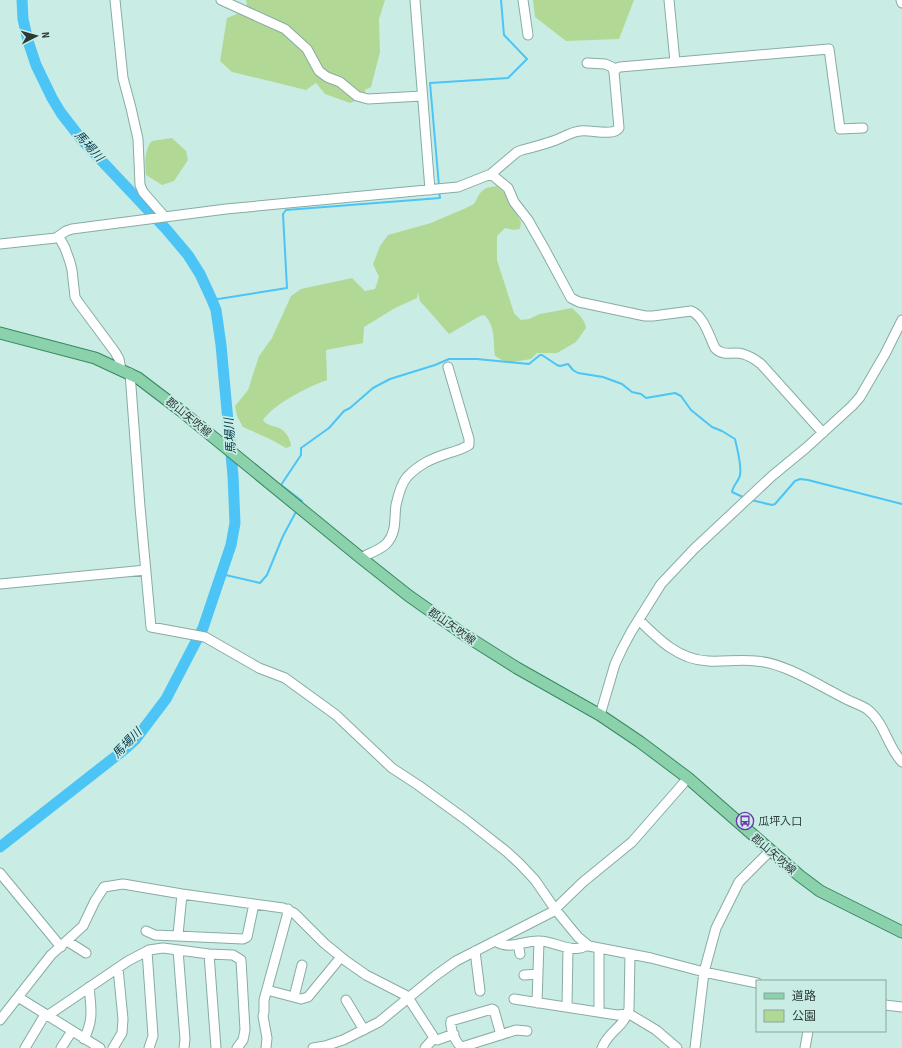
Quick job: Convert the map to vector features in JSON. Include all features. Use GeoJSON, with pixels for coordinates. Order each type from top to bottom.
{"type":"FeatureCollection","features":[{"type":"Feature","properties":{"kind":"main road","name":"郡山矢吹線"},"geometry":{"type":"LineString","coordinates":[[0,333],[95,358],[125,372],[158,393],[409,596],[463,634],[517,668],[600,715],[640,742],[688,778],[770,851],[820,891],[902,932]]}},
{"type":"Feature","properties":{"kind":"street"},"geometry":{"type":"LineString","coordinates":[[115,0],[123,78],[138,139],[140,186],[162,216]]}},
{"type":"Feature","properties":{"kind":"street"},"geometry":{"type":"LineString","coordinates":[[415,0],[430,190]]}},
{"type":"Feature","properties":{"kind":"street"},"geometry":{"type":"LineString","coordinates":[[523,0],[528,35]]}},
{"type":"Feature","properties":{"kind":"street"},"geometry":{"type":"LineString","coordinates":[[669,0],[675,62]]}},
{"type":"Feature","properties":{"kind":"street"},"geometry":{"type":"LineString","coordinates":[[218,1],[285,29],[307,49],[319,71],[327,77],[340,82],[357,96],[368,99],[422,96]]}},
{"type":"Feature","properties":{"kind":"street"},"geometry":{"type":"LineString","coordinates":[[614,72],[620,67],[829,49],[840,129],[863,128]]}},
{"type":"Feature","properties":{"kind":"street"},"geometry":{"type":"LineString","coordinates":[[0,244],[58,238],[66,230],[162,216],[458,187],[491,174],[517,152],[574,132],[587,130],[615,132],[619,128],[614,72],[612,67],[608,64],[587,64]]}},
{"type":"Feature","properties":{"kind":"street"},"geometry":{"type":"LineString","coordinates":[[491,174],[508,188],[514,202],[528,220],[571,298],[579,302],[645,316],[691,311],[695,312],[701,318],[718,352],[742,354],[755,359],[823,433]]}},
{"type":"Feature","properties":{"kind":"street"},"geometry":{"type":"LineString","coordinates":[[58,238],[65,248],[72,270],[75,293],[78,302],[115,352],[125,372],[151,627],[205,636],[259,668],[285,678],[336,715],[392,768],[418,785],[507,852],[535,880],[555,909],[578,936],[591,948],[651,958],[704,972],[756,983]]}},
{"type":"Feature","properties":{"kind":"street"},"geometry":{"type":"LineString","coordinates":[[600,715],[618,656],[661,584],[679,564],[772,476],[847,412],[860,397],[885,354],[902,320]]}},
{"type":"Feature","properties":{"kind":"street"},"geometry":{"type":"LineString","coordinates":[[361,558],[380,548],[388,542],[392,536],[396,505],[404,481],[430,459],[469,445],[470,439],[448,366]]}},
{"type":"Feature","properties":{"kind":"street"},"geometry":{"type":"LineString","coordinates":[[0,584],[146,570]]}},
{"type":"Feature","properties":{"kind":"street"},"geometry":{"type":"LineString","coordinates":[[639,620],[675,651],[686,656],[701,661],[757,661],[767,663],[796,673],[865,708],[878,720],[891,746],[902,762]]}},
{"type":"Feature","properties":{"kind":"street"},"geometry":{"type":"LineString","coordinates":[[312,1048],[333,1044],[379,1022],[435,976],[456,961],[555,909],[583,882],[632,842],[688,778]]}},
{"type":"Feature","properties":{"kind":"street"},"geometry":{"type":"LineString","coordinates":[[695,1048],[704,972],[716,928],[734,890],[749,870],[770,851]]}},
{"type":"Feature","properties":{"kind":"street"},"geometry":{"type":"LineString","coordinates":[[0,873],[64,944],[86,953]]}},
{"type":"Feature","properties":{"kind":"street"},"geometry":{"type":"LineString","coordinates":[[0,1020],[51,955],[83,926],[95,901],[104,888],[123,884],[288,910],[294,913],[341,957],[366,975],[410,998],[428,1030],[432,1033],[433,1039]]}},
{"type":"Feature","properties":{"kind":"street"},"geometry":{"type":"LineString","coordinates":[[178,936],[182,894]]}},
{"type":"Feature","properties":{"kind":"street"},"geometry":{"type":"LineString","coordinates":[[146,931],[155,935],[243,939],[247,937],[254,904]]}},
{"type":"Feature","properties":{"kind":"street"},"geometry":{"type":"LineString","coordinates":[[266,1048],[267,1038],[262,1016],[264,1012],[264,1000],[288,910]]}},
{"type":"Feature","properties":{"kind":"street"},"geometry":{"type":"LineString","coordinates":[[220,955],[221,938]]}},
{"type":"Feature","properties":{"kind":"street"},"geometry":{"type":"LineString","coordinates":[[495,941],[504,946],[539,941],[568,948],[582,948],[587,945]]}},
{"type":"Feature","properties":{"kind":"street"},"geometry":{"type":"LineString","coordinates":[[537,1003],[539,941]]}},
{"type":"Feature","properties":{"kind":"street"},"geometry":{"type":"LineString","coordinates":[[518,944],[520,954]]}},
{"type":"Feature","properties":{"kind":"street"},"geometry":{"type":"LineString","coordinates":[[26,1048],[43,1018],[118,968],[147,951],[162,948],[236,956],[241,960],[245,1030],[243,1040],[237,1048]]}},
{"type":"Feature","properties":{"kind":"street"},"geometry":{"type":"LineString","coordinates":[[567,1007],[568,948]]}},
{"type":"Feature","properties":{"kind":"street"},"geometry":{"type":"LineString","coordinates":[[599,949],[599,1012]]}},
{"type":"Feature","properties":{"kind":"street"},"geometry":{"type":"LineString","coordinates":[[178,950],[185,1039],[184,1048]]}},
{"type":"Feature","properties":{"kind":"street"},"geometry":{"type":"LineString","coordinates":[[147,951],[153,1036],[149,1048]]}},
{"type":"Feature","properties":{"kind":"street"},"geometry":{"type":"LineString","coordinates":[[475,951],[480,991]]}},
{"type":"Feature","properties":{"kind":"street"},"geometry":{"type":"LineString","coordinates":[[209,954],[216,1048]]}},
{"type":"Feature","properties":{"kind":"street"},"geometry":{"type":"LineString","coordinates":[[602,1048],[607,1038],[625,1020],[629,1009],[630,954]]}},
{"type":"Feature","properties":{"kind":"street"},"geometry":{"type":"LineString","coordinates":[[267,990],[302,999],[308,997],[341,957]]}},
{"type":"Feature","properties":{"kind":"street"},"geometry":{"type":"LineString","coordinates":[[294,997],[302,965]]}},
{"type":"Feature","properties":{"kind":"street"},"geometry":{"type":"LineString","coordinates":[[114,1048],[122,1033],[123,1019],[120,975],[118,968]]}},
{"type":"Feature","properties":{"kind":"street"},"geometry":{"type":"LineString","coordinates":[[524,975],[538,974]]}},
{"type":"Feature","properties":{"kind":"street"},"geometry":{"type":"LineString","coordinates":[[84,1039],[92,1018],[89,987]]}},
{"type":"Feature","properties":{"kind":"street"},"geometry":{"type":"LineString","coordinates":[[18,997],[98,1047]]}},
{"type":"Feature","properties":{"kind":"street"},"geometry":{"type":"LineString","coordinates":[[514,999],[617,1015],[627,1014],[656,1030],[674,1047]]}},
{"type":"Feature","properties":{"kind":"street"},"geometry":{"type":"LineString","coordinates":[[346,1000],[364,1030]]}},
{"type":"Feature","properties":{"kind":"street"},"geometry":{"type":"LineString","coordinates":[[886,1005],[902,1007]]}},
{"type":"Feature","properties":{"kind":"street"},"geometry":{"type":"LineString","coordinates":[[501,1035],[494,1010],[492,1009],[451,1020],[454,1034],[459,1045],[462,1047],[519,1030],[526,1031]]}},
{"type":"Feature","properties":{"kind":"street"},"geometry":{"type":"LineString","coordinates":[[62,1048],[72,1031]]}},
{"type":"Feature","properties":{"kind":"street"},"geometry":{"type":"LineString","coordinates":[[805,1048],[808,1032]]}},
{"type":"Feature","properties":{"kind":"street"},"geometry":{"type":"LineString","coordinates":[[425,1048],[433,1039],[436,1040],[454,1034]]}},
{"type":"Feature","properties":{"kind":"green space"},"geometry":{"type":"Polygon","coordinates":[[[246,0],[385,0],[379,19],[380,52],[371,87],[365,90],[365,97],[350,103],[325,94],[316,83],[306,90],[232,72],[220,61],[227,18],[242,12],[247,4],[246,0]]]}},
{"type":"Feature","properties":{"kind":"green space"},"geometry":{"type":"Polygon","coordinates":[[[533,0],[634,0],[619,39],[566,41],[535,17],[533,0]]]}},
{"type":"Feature","properties":{"kind":"green space"},"geometry":{"type":"Polygon","coordinates":[[[172,138],[186,151],[188,160],[174,181],[162,185],[146,175],[146,153],[149,144],[152,141],[172,138]]]}},
{"type":"Feature","properties":{"kind":"green space"},"geometry":{"type":"Polygon","coordinates":[[[497,186],[504,192],[521,222],[520,229],[514,230],[505,228],[497,236],[497,260],[514,313],[521,320],[529,319],[540,314],[572,308],[583,319],[586,328],[576,342],[557,353],[537,353],[531,359],[507,363],[495,356],[492,329],[488,319],[484,315],[449,334],[420,301],[418,292],[417,298],[395,308],[364,327],[363,343],[326,350],[327,380],[302,391],[284,402],[268,414],[263,420],[267,424],[283,430],[289,439],[291,446],[286,448],[243,427],[237,416],[235,406],[248,390],[259,356],[272,338],[291,296],[301,289],[352,278],[365,291],[375,289],[379,277],[373,264],[380,246],[388,235],[431,223],[466,208],[474,204],[480,193],[486,188],[497,186]]]}},
{"type":"Feature","properties":{"kind":"waterway","name":"馬場川"},"geometry":{"type":"LineString","coordinates":[[0,847],[125,749],[135,740],[166,699],[203,628],[231,545],[235,523],[233,476],[221,345],[216,310],[212,300],[200,274],[188,255],[166,229],[82,140],[61,113],[36,65],[23,19],[22,0]]}},
{"type":"Feature","properties":{"kind":"waterway"},"geometry":{"type":"LineString","coordinates":[[439,186],[430,83],[508,78],[527,59],[504,35],[501,0]]}},
{"type":"Feature","properties":{"kind":"waterway"},"geometry":{"type":"LineString","coordinates":[[212,300],[287,288],[283,214],[286,210],[440,198],[439,192]]}},
{"type":"Feature","properties":{"kind":"waterway"},"geometry":{"type":"LineString","coordinates":[[300,504],[302,501],[281,485],[301,455],[301,448],[329,428],[344,411],[350,408],[373,388],[390,379],[449,359],[477,359],[529,364],[540,355],[560,366],[568,364],[578,373],[603,377],[622,384],[632,392],[641,394],[646,398],[675,393],[681,396],[691,410],[712,427],[735,439],[740,471],[739,477],[732,492],[745,498]]}},
{"type":"Feature","properties":{"kind":"waterway"},"geometry":{"type":"LineString","coordinates":[[751,500],[772,505],[775,504],[795,481],[800,479],[902,504]]}},
{"type":"Feature","properties":{"kind":"waterway"},"geometry":{"type":"LineString","coordinates":[[221,574],[260,583],[267,575],[283,536],[297,510]]}},
{"type":"Feature","properties":{"kind":"place","name":"瓜坪入口"},"geometry":{"type":"Point","coordinates":[745,821]}}]}
